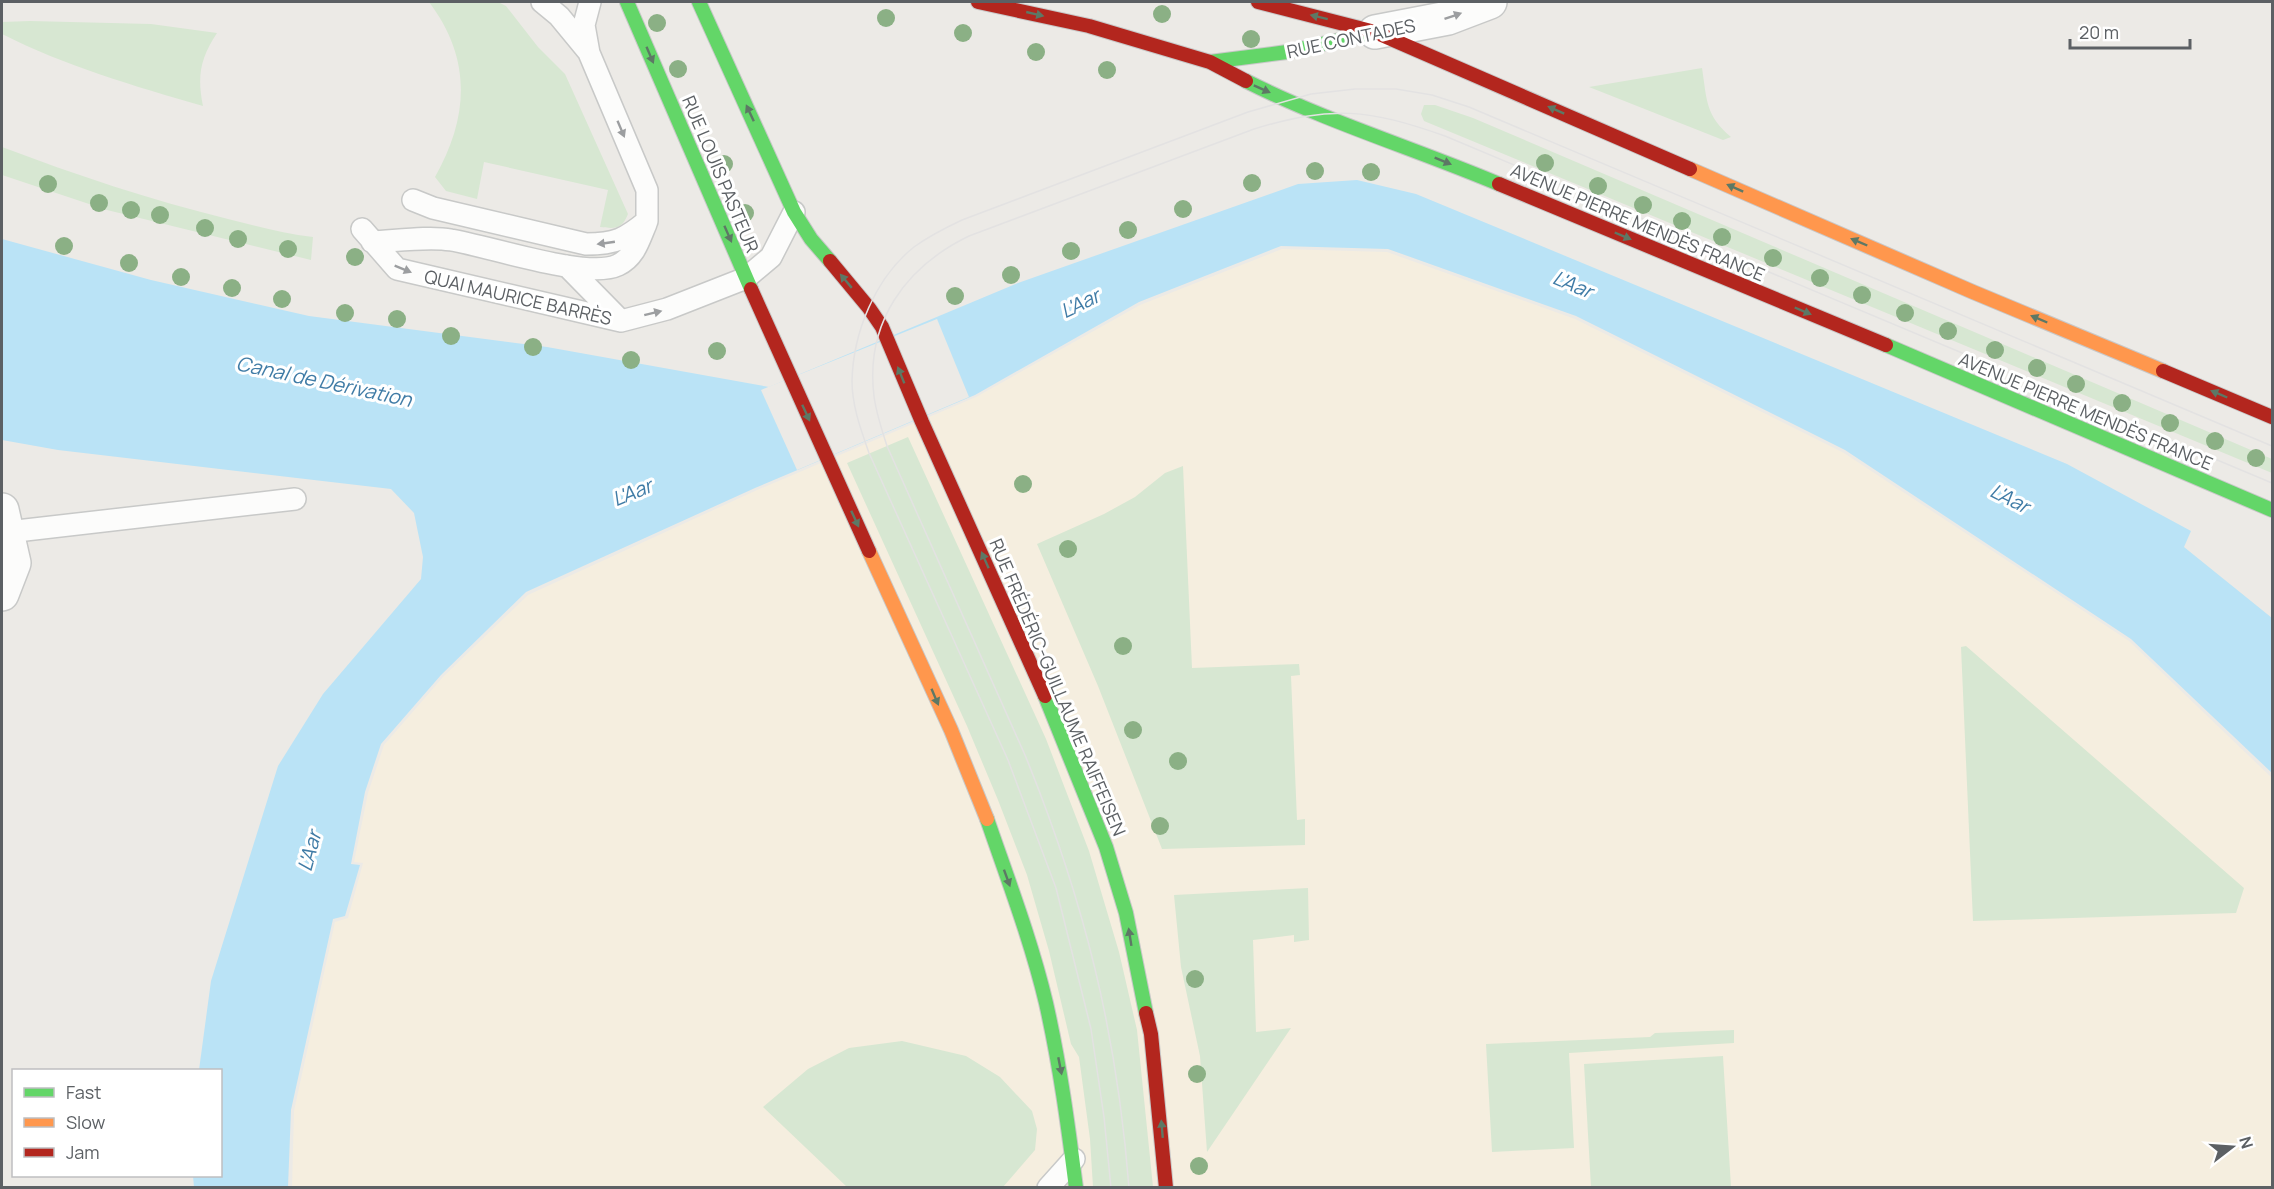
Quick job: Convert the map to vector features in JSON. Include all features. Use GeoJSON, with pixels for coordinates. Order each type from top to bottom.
{"type":"FeatureCollection","features":[{"type":"Feature","properties":{"kind":"main road","name":"RUE LOUIS PASTEUR"},"geometry":{"type":"LineString","coordinates":[[627,2],[782,360],[979,801],[1016,902],[1054,1034],[1066,1094],[1074,1159]]}},
{"type":"Feature","properties":{"kind":"main road"},"geometry":{"type":"LineString","coordinates":[[699,2],[794,212]]}},
{"type":"Feature","properties":{"kind":"main road","name":"AVENUE PIERRE MENDÈS FRANCE"},"geometry":{"type":"LineString","coordinates":[[978,2],[1089,26],[1210,62],[1286,101],[1440,159],[2272,510]]}},
{"type":"Feature","properties":{"kind":"main road"},"geometry":{"type":"LineString","coordinates":[[1258,2],[1376,32],[1973,292],[2272,417]]}},
{"type":"Feature","properties":{"kind":"main road","name":"RUE CONTADES"},"geometry":{"type":"LineString","coordinates":[[1210,62],[1287,52],[1376,32]]}},
{"type":"Feature","properties":{"kind":"main road","name":"RUE FRÉDÉRIC-GUILLAUME RAIFFEISEN"},"geometry":{"type":"LineString","coordinates":[[794,212],[811,239],[869,308],[882,327],[922,422],[1062,732],[1106,847],[1126,913],[1151,1034],[1166,1188]]}},
{"type":"Feature","properties":{"kind":"main road"},"geometry":{"type":"LineString","coordinates":[[1074,1159],[1076,1188]]}},
{"type":"Feature","properties":{"kind":"street","name":"RUE CONTADES"},"geometry":{"type":"LineString","coordinates":[[1376,32],[1448,18],[1490,2]]}},
{"type":"Feature","properties":{"kind":"street"},"geometry":{"type":"LineString","coordinates":[[2,594],[14,563],[5,521]]}},
{"type":"Feature","properties":{"kind":"lane"},"geometry":{"type":"LineString","coordinates":[[542,2],[559,15],[589,52]]}},
{"type":"Feature","properties":{"kind":"lane"},"geometry":{"type":"LineString","coordinates":[[590,2],[584,25],[589,52],[646,189],[647,221],[633,254],[618,264],[599,270],[567,266],[448,239],[413,200],[433,208],[586,244],[608,244],[625,238],[647,221]]}},
{"type":"Feature","properties":{"kind":"lane","name":"QUAI MAURICE BARRÈS"},"geometry":{"type":"LineString","coordinates":[[448,239],[367,235],[397,269],[621,321],[667,309],[746,278],[771,257],[794,212]]}},
{"type":"Feature","properties":{"kind":"lane"},"geometry":{"type":"LineString","coordinates":[[567,266],[621,321]]}},
{"type":"Feature","properties":{"kind":"lane"},"geometry":{"type":"LineString","coordinates":[[5,521],[295,499]]}},
{"type":"Feature","properties":{"kind":"lane"},"geometry":{"type":"LineString","coordinates":[[1048,1188],[1074,1159]]}},
{"type":"Feature","properties":{"kind":"shaded area"},"geometry":{"type":"Polygon","coordinates":[[[1282,249],[1387,252],[1575,319],[1844,453],[2129,641],[2272,778],[2272,1187],[292,1188],[294,1111],[335,922],[348,918],[363,863],[354,862],[368,793],[384,745],[443,677],[528,595],[757,490],[976,397],[1140,305],[1282,249]]]}},
{"type":"Feature","properties":{"kind":"green space"},"geometry":{"type":"Polygon","coordinates":[[[429,2],[498,2],[506,6],[538,47],[565,74],[628,214],[621,225],[614,228],[600,227],[608,190],[484,162],[477,199],[446,191],[435,177],[454,132],[461,88],[459,67],[453,45],[443,23],[429,2]]]}},
{"type":"Feature","properties":{"kind":"green space"},"geometry":{"type":"Polygon","coordinates":[[[2,22],[151,24],[217,33],[201,68],[200,86],[203,106],[75,66],[2,34],[2,22]]]}},
{"type":"Feature","properties":{"kind":"green space"},"geometry":{"type":"Polygon","coordinates":[[[1702,68],[1712,114],[1722,129],[1731,137],[1723,140],[1589,87],[1702,68]]]}},
{"type":"Feature","properties":{"kind":"green space"},"geometry":{"type":"Polygon","coordinates":[[[1424,105],[1435,105],[1473,118],[2272,459],[2272,473],[1424,121],[1421,114],[1424,105]]]}},
{"type":"Feature","properties":{"kind":"green space"},"geometry":{"type":"Polygon","coordinates":[[[2,147],[171,204],[270,230],[313,237],[311,260],[107,210],[2,175],[2,147]]]}},
{"type":"Feature","properties":{"kind":"green space"},"geometry":{"type":"Polygon","coordinates":[[[908,437],[1046,739],[1089,851],[1119,952],[1137,1030],[1153,1187],[1093,1187],[1090,1139],[1079,1057],[1071,1044],[1049,951],[1027,875],[967,726],[847,463],[908,437]]]}},
{"type":"Feature","properties":{"kind":"green space"},"geometry":{"type":"Polygon","coordinates":[[[1183,466],[1192,668],[1299,664],[1300,675],[1291,676],[1297,820],[1305,819],[1305,845],[1162,849],[1098,686],[1037,544],[1104,514],[1135,497],[1165,473],[1183,466]]]}},
{"type":"Feature","properties":{"kind":"green space"},"geometry":{"type":"Polygon","coordinates":[[[1966,646],[2244,888],[2236,913],[1973,921],[1961,647],[1966,646]]]}},
{"type":"Feature","properties":{"kind":"green space"},"geometry":{"type":"Polygon","coordinates":[[[1308,888],[1309,940],[1294,942],[1294,935],[1253,940],[1256,1032],[1291,1028],[1207,1152],[1200,1056],[1181,967],[1174,895],[1308,888]]]}},
{"type":"Feature","properties":{"kind":"green space"},"geometry":{"type":"Polygon","coordinates":[[[1734,1030],[1734,1043],[1569,1053],[1574,1148],[1492,1152],[1486,1044],[1650,1037],[1655,1033],[1734,1030]]]}},
{"type":"Feature","properties":{"kind":"green space"},"geometry":{"type":"Polygon","coordinates":[[[902,1041],[966,1056],[1000,1077],[1032,1111],[1037,1129],[1035,1150],[1003,1187],[847,1187],[763,1107],[808,1069],[849,1048],[902,1041]]]}},
{"type":"Feature","properties":{"kind":"green space"},"geometry":{"type":"Polygon","coordinates":[[[1723,1056],[1731,1187],[1591,1187],[1584,1064],[1723,1056]]]}},
{"type":"Feature","properties":{"kind":"water"},"geometry":{"type":"Polygon","coordinates":[[[1357,180],[1416,194],[2067,464],[2191,531],[2184,547],[2272,618],[2272,773],[2131,639],[1845,450],[1576,316],[1388,249],[1281,246],[1139,302],[975,395],[755,488],[526,592],[441,675],[381,744],[365,792],[351,864],[360,865],[345,916],[333,919],[291,1110],[288,1187],[194,1187],[193,1177],[222,1177],[222,1069],[199,1069],[211,981],[278,766],[323,694],[421,579],[423,557],[414,513],[391,489],[58,450],[2,440],[2,239],[151,280],[309,316],[547,347],[769,387],[1018,283],[1298,184],[1357,180]]]}},
{"type":"Feature","properties":{"kind":"pier"},"geometry":{"type":"Polygon","coordinates":[[[937,319],[969,397],[797,470],[761,390],[937,319]]]}},
{"type":"Feature","properties":{"kind":"tram line"},"geometry":{"type":"LineString","coordinates":[[1111,1188],[1104,1117],[1091,1029],[1056,888],[1008,760],[869,453],[855,409],[852,390],[853,363],[869,308],[888,274],[900,260],[925,239],[962,220],[1248,112],[1311,94],[1355,89],[1396,89],[1432,95],[1469,107],[2272,446]]}},
{"type":"Feature","properties":{"kind":"tram line"},"geometry":{"type":"LineString","coordinates":[[1129,1188],[1124,1131],[1106,1021],[1095,967],[1064,862],[1025,755],[887,446],[875,402],[873,369],[876,345],[883,321],[894,300],[908,281],[946,249],[969,236],[1254,129],[1306,116],[1350,113],[1372,116],[1394,120],[1445,136],[2272,483]]}},
{"type":"Feature","properties":{"kind":"traffic: fast"},"geometry":{"type":"LineString","coordinates":[[627,2],[751,289]]}},
{"type":"Feature","properties":{"kind":"traffic: fast"},"geometry":{"type":"LineString","coordinates":[[699,2],[794,212],[811,239],[830,261]]}},
{"type":"Feature","properties":{"kind":"traffic: fast"},"geometry":{"type":"LineString","coordinates":[[1210,62],[1287,52],[1370,33]]}},
{"type":"Feature","properties":{"kind":"traffic: fast"},"geometry":{"type":"LineString","coordinates":[[1246,81],[1308,109],[1499,184]]}},
{"type":"Feature","properties":{"kind":"traffic: fast"},"geometry":{"type":"LineString","coordinates":[[1886,345],[2272,510]]}},
{"type":"Feature","properties":{"kind":"traffic: fast"},"geometry":{"type":"LineString","coordinates":[[1045,696],[1106,847],[1126,913],[1146,1013]]}},
{"type":"Feature","properties":{"kind":"traffic: fast"},"geometry":{"type":"LineString","coordinates":[[987,819],[1026,933],[1046,1003],[1060,1072],[1076,1188]]}},
{"type":"Feature","properties":{"kind":"traffic: slow"},"geometry":{"type":"LineString","coordinates":[[1690,169],[1973,292],[2163,371]]}},
{"type":"Feature","properties":{"kind":"traffic: slow"},"geometry":{"type":"LineString","coordinates":[[869,551],[951,730],[987,819]]}},
{"type":"Feature","properties":{"kind":"traffic: jam"},"geometry":{"type":"LineString","coordinates":[[978,2],[1089,26],[1210,62],[1246,81]]}},
{"type":"Feature","properties":{"kind":"traffic: jam"},"geometry":{"type":"LineString","coordinates":[[1258,2],[1375,32],[1690,169]]}},
{"type":"Feature","properties":{"kind":"traffic: jam"},"geometry":{"type":"LineString","coordinates":[[1499,184],[1886,345]]}},
{"type":"Feature","properties":{"kind":"traffic: jam"},"geometry":{"type":"LineString","coordinates":[[830,261],[882,327],[1045,696]]}},
{"type":"Feature","properties":{"kind":"traffic: jam"},"geometry":{"type":"LineString","coordinates":[[751,289],[869,551]]}},
{"type":"Feature","properties":{"kind":"traffic: jam"},"geometry":{"type":"LineString","coordinates":[[2163,371],[2272,417]]}},
{"type":"Feature","properties":{"kind":"traffic: jam"},"geometry":{"type":"LineString","coordinates":[[1146,1013],[1151,1034],[1166,1188]]}},
{"type":"Feature","properties":{"kind":"water label","name":"L'Aar"},"geometry":{"type":"Point","coordinates":[1573,284]}},
{"type":"Feature","properties":{"kind":"water label","name":"L'Aar"},"geometry":{"type":"Point","coordinates":[1080,303]}},
{"type":"Feature","properties":{"kind":"water label","name":"Canal de Dérivation"},"geometry":{"type":"Point","coordinates":[324,381]}},
{"type":"Feature","properties":{"kind":"water label","name":"L'Aar"},"geometry":{"type":"Point","coordinates":[632,492]}},
{"type":"Feature","properties":{"kind":"water label","name":"L'Aar"},"geometry":{"type":"Point","coordinates":[2010,498]}},
{"type":"Feature","properties":{"kind":"water label","name":"L'Aar"},"geometry":{"type":"Point","coordinates":[309,851]}}]}
